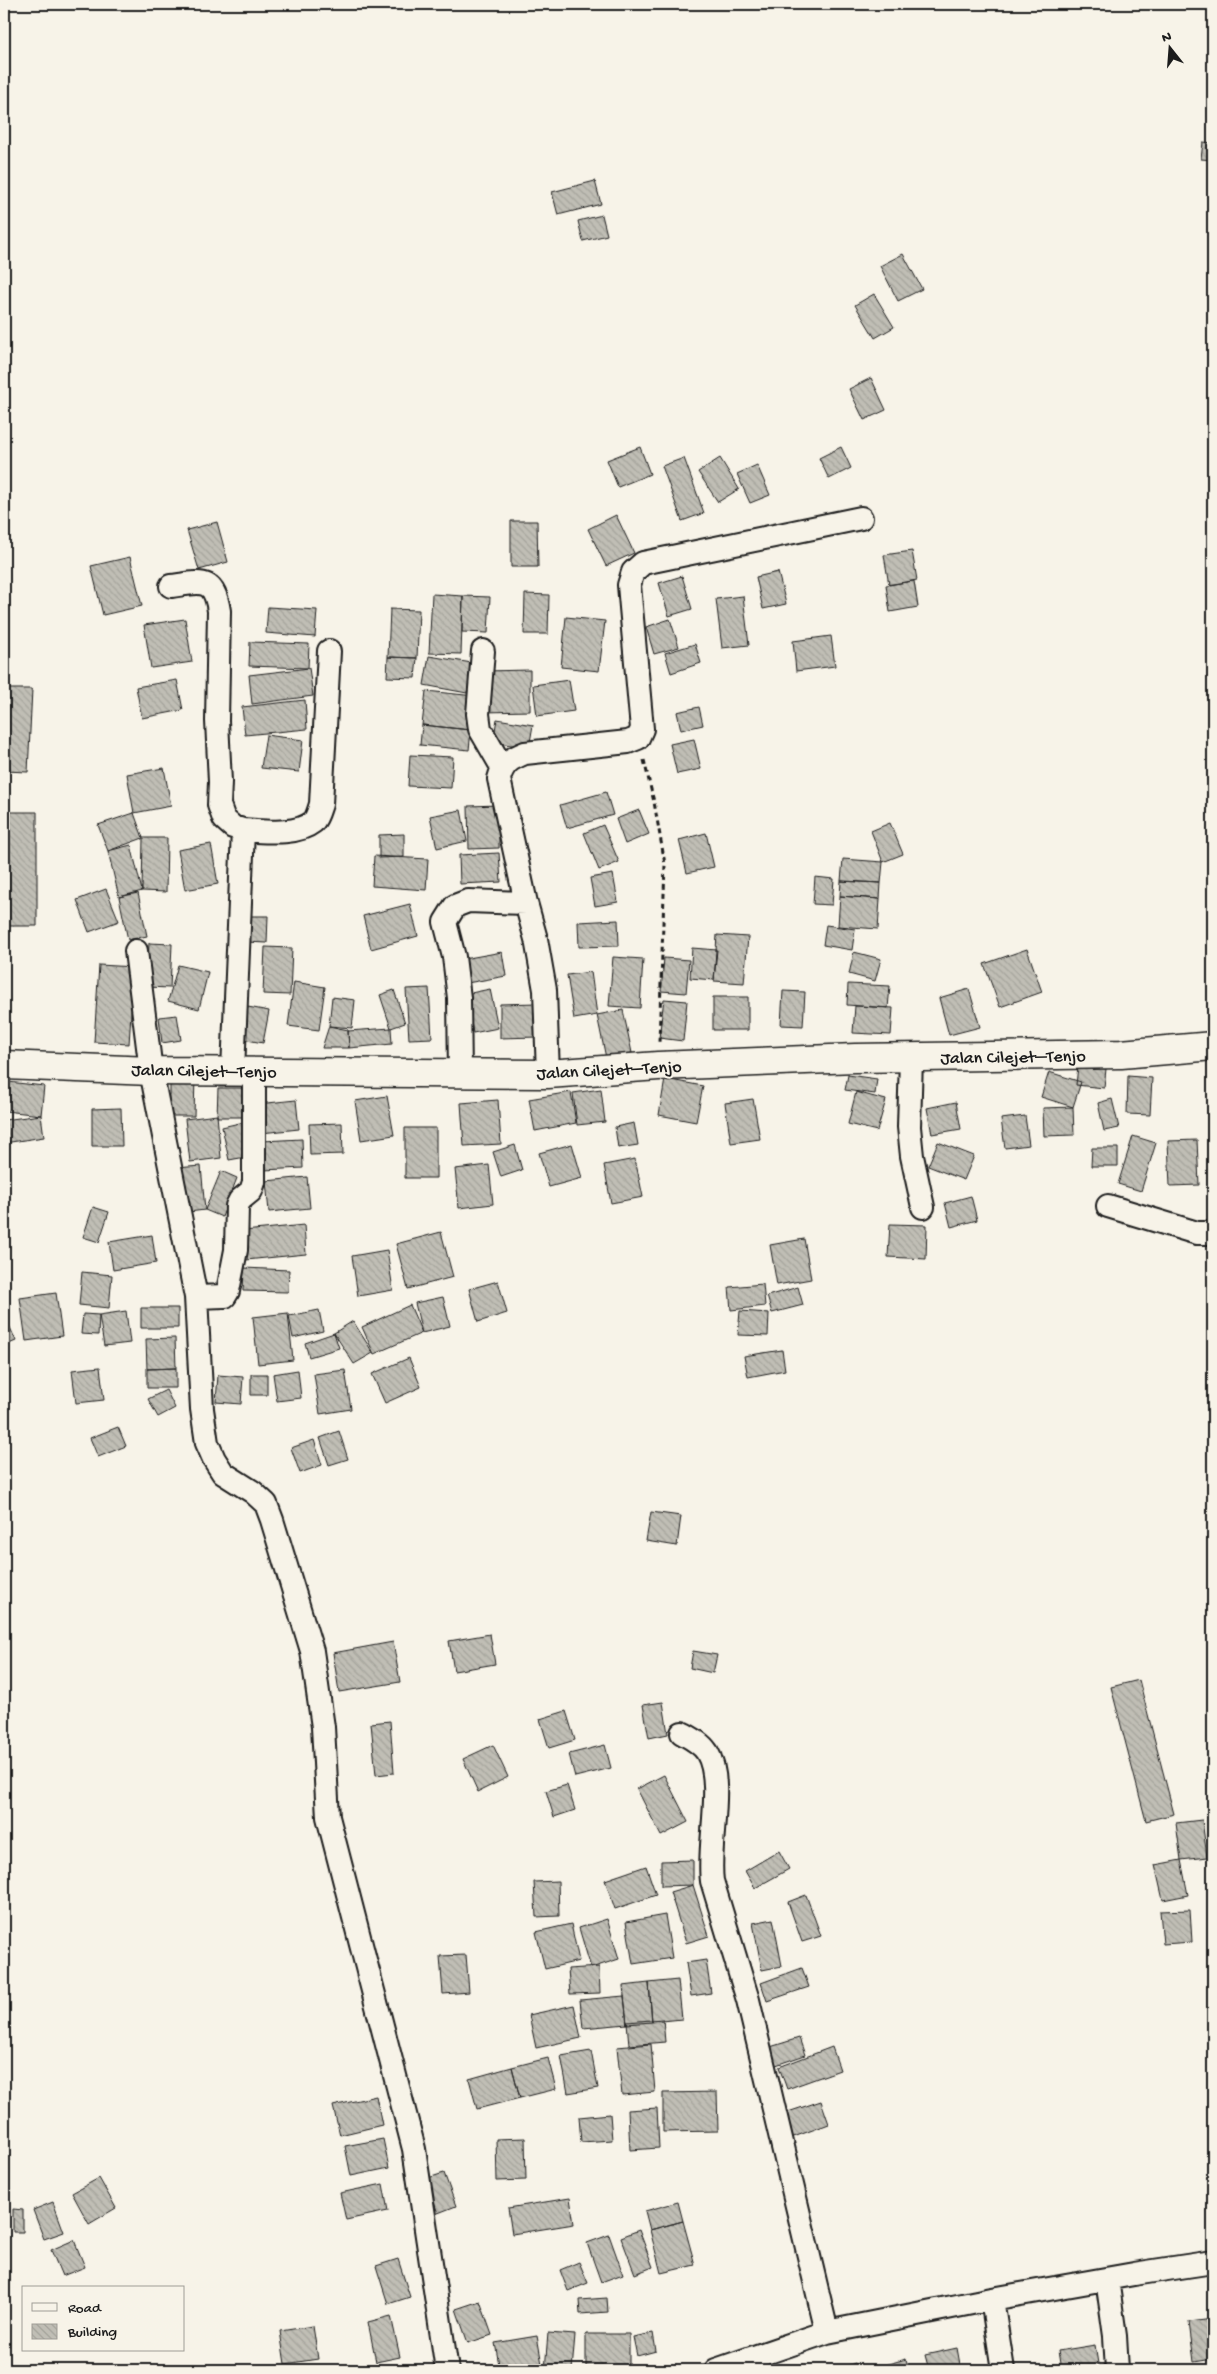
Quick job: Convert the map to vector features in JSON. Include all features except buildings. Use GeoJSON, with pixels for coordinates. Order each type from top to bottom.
{"type":"FeatureCollection","features":[{"type":"Feature","properties":{"kind":"main road","name":"Jalan Cilejet–Tenjo"},"geometry":{"type":"LineString","coordinates":[[4,1065],[151,1071],[548,1074],[658,1066],[1121,1054],[1213,1046]]}},
{"type":"Feature","properties":{"kind":"street"},"geometry":{"type":"LineString","coordinates":[[548,1074],[545,990],[536,939],[499,779],[502,768],[510,759],[525,753],[628,742],[638,738],[642,729],[629,585],[633,572],[643,563],[861,518]]}},
{"type":"Feature","properties":{"kind":"street"},"geometry":{"type":"LineString","coordinates":[[171,586],[196,583],[210,586],[216,593],[219,611],[217,721],[220,782],[219,805],[224,819],[233,827],[243,830],[270,832],[302,828],[314,821],[321,804],[329,651]]}},
{"type":"Feature","properties":{"kind":"street"},"geometry":{"type":"LineString","coordinates":[[483,651],[479,721],[487,743],[502,768]]}},
{"type":"Feature","properties":{"kind":"street"},"geometry":{"type":"LineString","coordinates":[[196,1297],[221,1298],[228,1291],[236,1250],[237,1206],[240,1200],[251,1191],[254,1182],[243,1071],[243,830]]}},
{"type":"Feature","properties":{"kind":"street"},"geometry":{"type":"LineString","coordinates":[[460,1074],[460,998],[454,957],[445,922],[455,906],[468,901],[526,902]]}},
{"type":"Feature","properties":{"kind":"street"},"geometry":{"type":"LineString","coordinates":[[136,951],[151,1071],[196,1297],[202,1409],[207,1443],[214,1460],[223,1473],[253,1492],[266,1504],[312,1651],[323,1728],[328,1817],[414,2149],[447,2370]]}},
{"type":"Feature","properties":{"kind":"street"},"geometry":{"type":"LineString","coordinates":[[911,1058],[909,1127],[912,1156],[923,1208]]}},
{"type":"Feature","properties":{"kind":"street"},"geometry":{"type":"LineString","coordinates":[[1108,1206],[1197,1233],[1213,1233]]}},
{"type":"Feature","properties":{"kind":"street"},"geometry":{"type":"LineString","coordinates":[[682,1734],[695,1740],[706,1750],[714,1770],[715,1793],[709,1861],[712,1881],[748,2000],[827,2332]]}},
{"type":"Feature","properties":{"kind":"street"},"geometry":{"type":"LineString","coordinates":[[716,2370],[827,2332],[992,2299],[1213,2262]]}},
{"type":"Feature","properties":{"kind":"street"},"geometry":{"type":"LineString","coordinates":[[1106,2279],[1115,2336],[1117,2370]]}},
{"type":"Feature","properties":{"kind":"street"},"geometry":{"type":"LineString","coordinates":[[992,2299],[1003,2370]]}},
{"type":"Feature","properties":{"kind":"path"},"geometry":{"type":"LineString","coordinates":[[638,738],[654,802],[665,864],[658,1066]]}}]}
